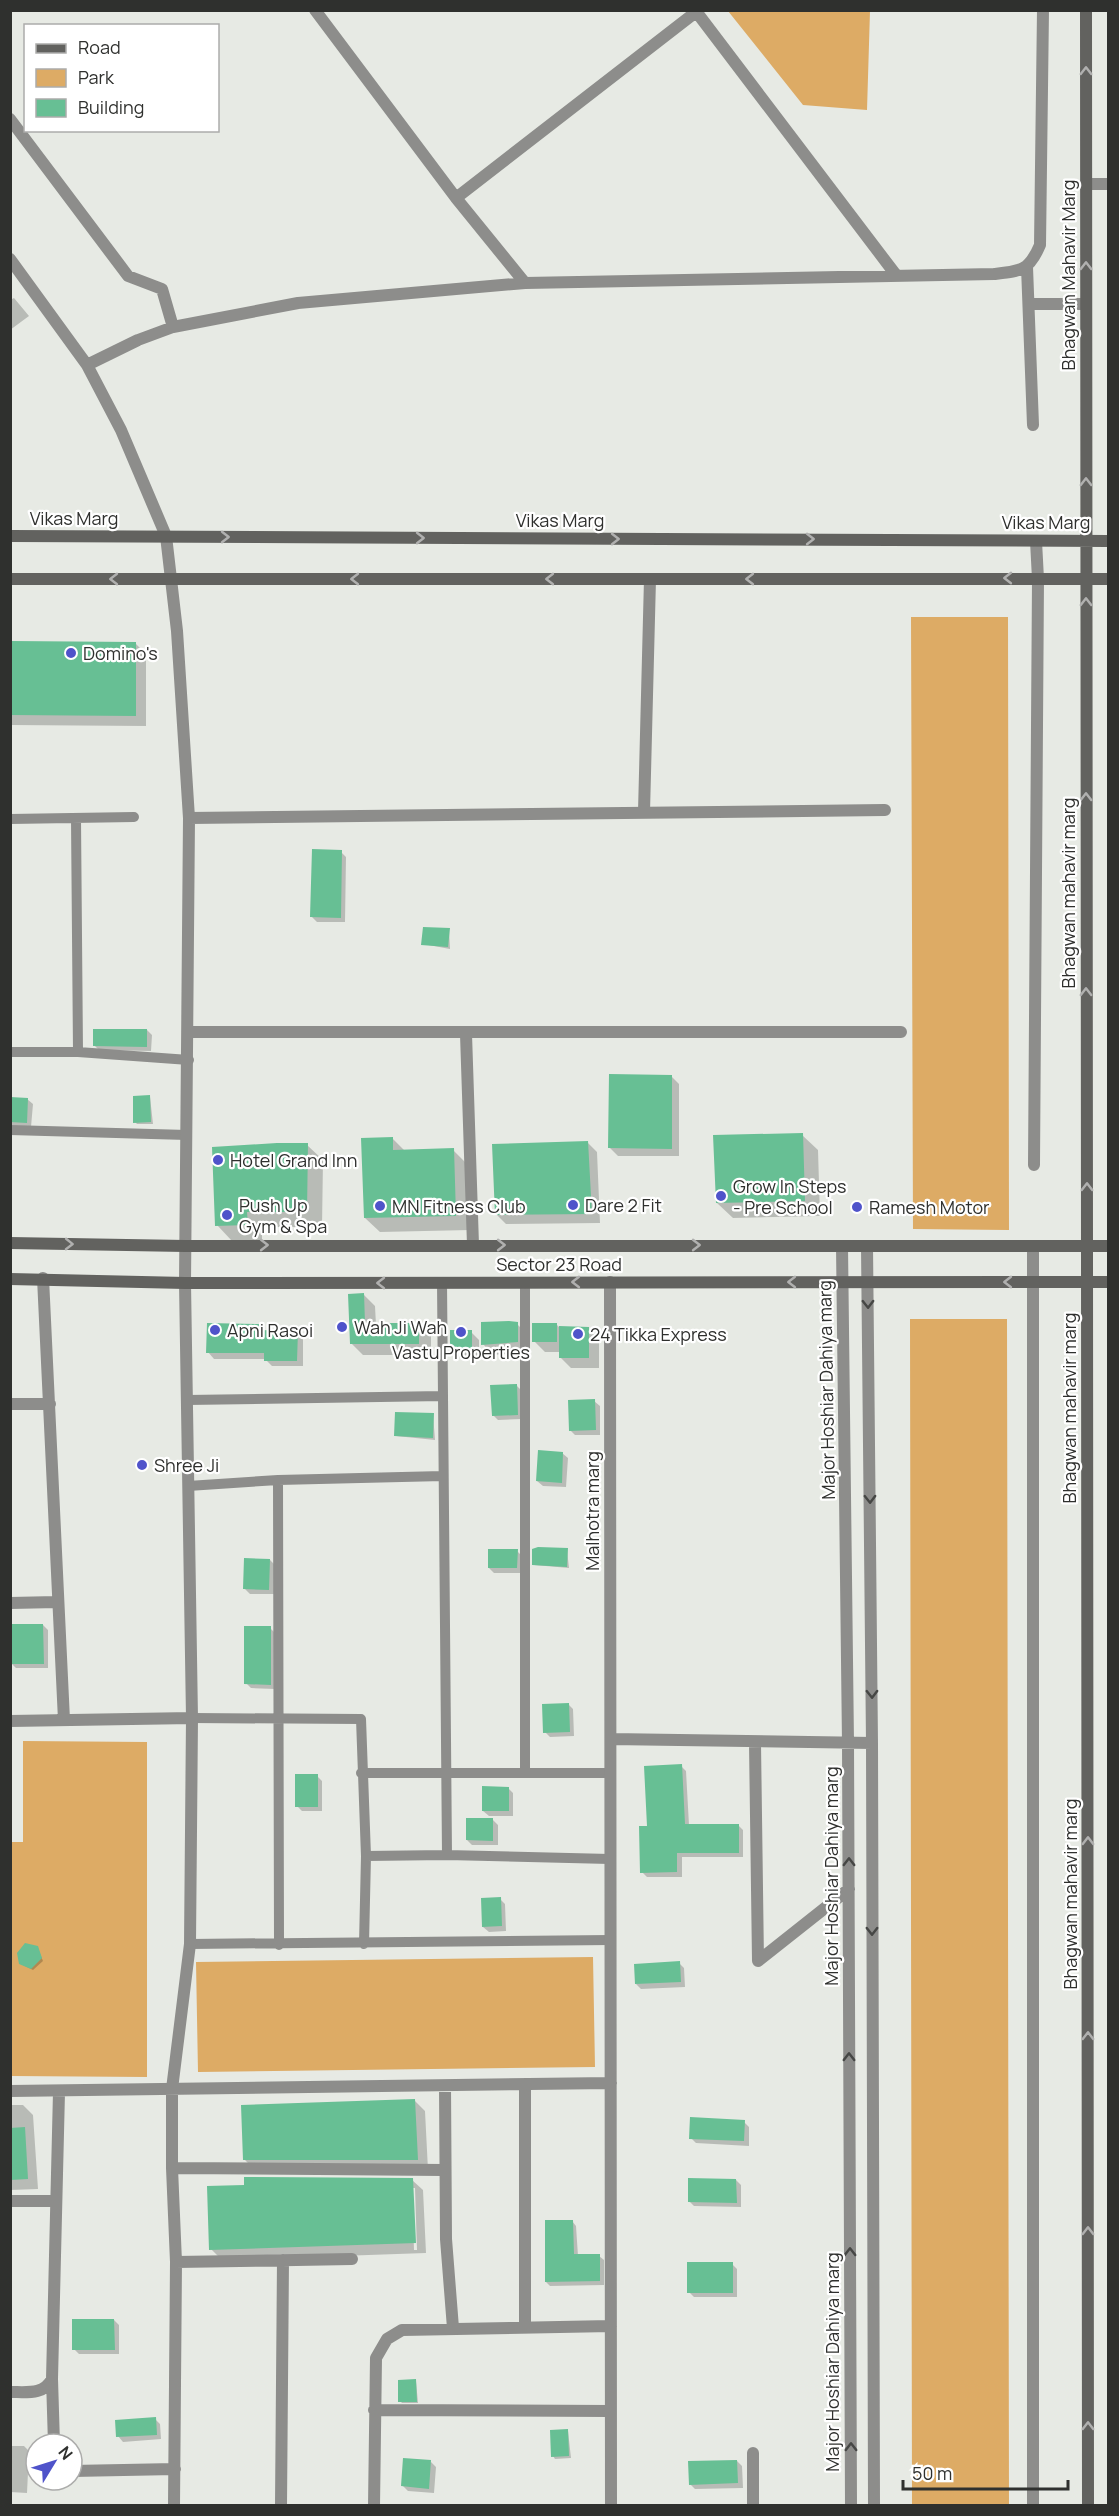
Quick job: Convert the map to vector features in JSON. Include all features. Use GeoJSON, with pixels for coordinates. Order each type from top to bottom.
{"type":"FeatureCollection","features":[{"type":"Feature","properties":{"kind":"street"},"geometry":{"type":"LineString","coordinates":[[315,10],[456,198],[525,283]]}},
{"type":"Feature","properties":{"kind":"street"},"geometry":{"type":"LineString","coordinates":[[1033,425],[1027,267],[1040,245],[1042,226],[1043,10]]}},
{"type":"Feature","properties":{"kind":"street","name":"Bhagwan Mahavir Marg"},"geometry":{"type":"LineString","coordinates":[[1086,10],[1086,540]]}},
{"type":"Feature","properties":{"kind":"street"},"geometry":{"type":"LineString","coordinates":[[456,198],[696,11],[896,275]]}},
{"type":"Feature","properties":{"kind":"street"},"geometry":{"type":"LineString","coordinates":[[10,119],[128,276],[162,289],[173,327]]}},
{"type":"Feature","properties":{"kind":"street"},"geometry":{"type":"LineString","coordinates":[[1086,184],[1108,184]]}},
{"type":"Feature","properties":{"kind":"street"},"geometry":{"type":"LineString","coordinates":[[10,259],[87,365],[121,430],[166,536],[173,579],[189,818],[189,1059],[185,1283],[192,1718],[190,1944],[172,2089],[172,2168],[176,2262],[174,2505]]}},
{"type":"Feature","properties":{"kind":"street"},"geometry":{"type":"LineString","coordinates":[[87,365],[138,340],[173,327],[298,303],[525,283],[994,274],[1027,267]]}},
{"type":"Feature","properties":{"kind":"street"},"geometry":{"type":"LineString","coordinates":[[1029,304],[1086,304]]}},
{"type":"Feature","properties":{"kind":"street","name":"Vikas Marg"},"geometry":{"type":"LineString","coordinates":[[10,536],[1108,541]]}},
{"type":"Feature","properties":{"kind":"street","name":"Bhagwan mahavir marg"},"geometry":{"type":"LineString","coordinates":[[1086,540],[1088,2505]]}},
{"type":"Feature","properties":{"kind":"street"},"geometry":{"type":"LineString","coordinates":[[1034,1165],[1038,579],[1036,541]]}},
{"type":"Feature","properties":{"kind":"street"},"geometry":{"type":"LineString","coordinates":[[10,579],[1108,579]]}},
{"type":"Feature","properties":{"kind":"street"},"geometry":{"type":"LineString","coordinates":[[644,812],[650,579]]}},
{"type":"Feature","properties":{"kind":"street"},"geometry":{"type":"LineString","coordinates":[[189,818],[885,810]]}},
{"type":"Feature","properties":{"kind":"street"},"geometry":{"type":"LineString","coordinates":[[189,1032],[466,1034],[901,1032]]}},
{"type":"Feature","properties":{"kind":"street"},"geometry":{"type":"LineString","coordinates":[[466,1034],[473,1245]]}},
{"type":"Feature","properties":{"kind":"street","name":"Sector 23 Road"},"geometry":{"type":"LineString","coordinates":[[10,1243],[185,1246],[1108,1245]]}},
{"type":"Feature","properties":{"kind":"street","name":"Major Hoshiar Dahiya marg"},"geometry":{"type":"LineString","coordinates":[[842,1246],[848,1743],[851,2505]]}},
{"type":"Feature","properties":{"kind":"street"},"geometry":{"type":"LineString","coordinates":[[867,1246],[872,1743],[873,2505]]}},
{"type":"Feature","properties":{"kind":"street"},"geometry":{"type":"LineString","coordinates":[[1033,1246],[1033,2505]]}},
{"type":"Feature","properties":{"kind":"street"},"geometry":{"type":"LineString","coordinates":[[43,1278],[64,1720]]}},
{"type":"Feature","properties":{"kind":"street","name":"Sector 23 Road"},"geometry":{"type":"LineString","coordinates":[[10,1279],[185,1283],[1108,1282]]}},
{"type":"Feature","properties":{"kind":"street","name":"Malhotra marg"},"geometry":{"type":"LineString","coordinates":[[610,1282],[611,2505]]}},
{"type":"Feature","properties":{"kind":"street"},"geometry":{"type":"LineString","coordinates":[[10,1404],[50,1404]]}},
{"type":"Feature","properties":{"kind":"street"},"geometry":{"type":"LineString","coordinates":[[10,1603],[57,1602]]}},
{"type":"Feature","properties":{"kind":"street"},"geometry":{"type":"LineString","coordinates":[[10,1721],[192,1718]]}},
{"type":"Feature","properties":{"kind":"street"},"geometry":{"type":"LineString","coordinates":[[611,1740],[872,1743]]}},
{"type":"Feature","properties":{"kind":"street"},"geometry":{"type":"LineString","coordinates":[[755,1743],[758,1961],[849,1889]]}},
{"type":"Feature","properties":{"kind":"street"},"geometry":{"type":"LineString","coordinates":[[10,2091],[611,2083]]}},
{"type":"Feature","properties":{"kind":"street"},"geometry":{"type":"LineString","coordinates":[[525,2084],[525,2327]]}},
{"type":"Feature","properties":{"kind":"street"},"geometry":{"type":"LineString","coordinates":[[445,2086],[444,2170],[453,2328]]}},
{"type":"Feature","properties":{"kind":"street"},"geometry":{"type":"LineString","coordinates":[[54,2432],[52,2379],[58,2092]]}},
{"type":"Feature","properties":{"kind":"street"},"geometry":{"type":"LineString","coordinates":[[172,2168],[444,2170]]}},
{"type":"Feature","properties":{"kind":"street"},"geometry":{"type":"LineString","coordinates":[[10,2201],[55,2201]]}},
{"type":"Feature","properties":{"kind":"street"},"geometry":{"type":"LineString","coordinates":[[176,2262],[352,2259]]}},
{"type":"Feature","properties":{"kind":"street"},"geometry":{"type":"LineString","coordinates":[[281,2505],[283,2260]]}},
{"type":"Feature","properties":{"kind":"street"},"geometry":{"type":"LineString","coordinates":[[374,2505],[376,2358],[387,2339],[402,2330],[611,2326]]}},
{"type":"Feature","properties":{"kind":"street"},"geometry":{"type":"LineString","coordinates":[[10,2392],[42,2390],[52,2379]]}},
{"type":"Feature","properties":{"kind":"street"},"geometry":{"type":"LineString","coordinates":[[374,2409],[610,2411]]}},
{"type":"Feature","properties":{"kind":"street"},"geometry":{"type":"LineString","coordinates":[[753,2453],[753,2505]]}},
{"type":"Feature","properties":{"kind":"street"},"geometry":{"type":"LineString","coordinates":[[84,2471],[174,2469]]}},
{"type":"Feature","properties":{"kind":"lane"},"geometry":{"type":"LineString","coordinates":[[10,819],[134,817]]}},
{"type":"Feature","properties":{"kind":"lane"},"geometry":{"type":"LineString","coordinates":[[75,819],[78,1052]]}},
{"type":"Feature","properties":{"kind":"lane"},"geometry":{"type":"LineString","coordinates":[[10,1052],[78,1052],[189,1059]]}},
{"type":"Feature","properties":{"kind":"lane"},"geometry":{"type":"LineString","coordinates":[[10,1130],[186,1136]]}},
{"type":"Feature","properties":{"kind":"lane"},"geometry":{"type":"LineString","coordinates":[[441,1282],[447,1855]]}},
{"type":"Feature","properties":{"kind":"lane"},"geometry":{"type":"LineString","coordinates":[[525,1282],[525,1773]]}},
{"type":"Feature","properties":{"kind":"lane"},"geometry":{"type":"LineString","coordinates":[[187,1400],[443,1396]]}},
{"type":"Feature","properties":{"kind":"lane"},"geometry":{"type":"LineString","coordinates":[[188,1486],[278,1480],[443,1476]]}},
{"type":"Feature","properties":{"kind":"lane"},"geometry":{"type":"LineString","coordinates":[[278,1480],[279,1945]]}},
{"type":"Feature","properties":{"kind":"lane"},"geometry":{"type":"LineString","coordinates":[[192,1718],[361,1719],[361,1773],[366,1856],[364,1944]]}},
{"type":"Feature","properties":{"kind":"lane"},"geometry":{"type":"LineString","coordinates":[[361,1773],[609,1773]]}},
{"type":"Feature","properties":{"kind":"lane"},"geometry":{"type":"LineString","coordinates":[[366,1856],[447,1855],[610,1859]]}},
{"type":"Feature","properties":{"kind":"lane"},"geometry":{"type":"LineString","coordinates":[[190,1944],[279,1945],[610,1940]]}},
{"type":"Feature","properties":{"kind":"green space"},"geometry":{"type":"Polygon","coordinates":[[[728,11],[870,11],[867,110],[803,105],[728,11]]]}},
{"type":"Feature","properties":{"kind":"green space"},"geometry":{"type":"Polygon","coordinates":[[[911,617],[1008,617],[1009,1230],[913,1229],[911,617]]]}},
{"type":"Feature","properties":{"kind":"green space"},"geometry":{"type":"Polygon","coordinates":[[[910,1319],[1007,1319],[1009,2505],[912,2505],[910,1319]]]}},
{"type":"Feature","properties":{"kind":"green space"},"geometry":{"type":"Polygon","coordinates":[[[23,1741],[147,1742],[147,2077],[11,2076],[10,1842],[23,1842],[23,1741]]]}},
{"type":"Feature","properties":{"kind":"green space"},"geometry":{"type":"Polygon","coordinates":[[[593,1957],[595,2067],[198,2072],[196,1962],[593,1957]]]}},
{"type":"Feature","properties":{"kind":"building"},"geometry":{"type":"Polygon","coordinates":[[[10,641],[136,642],[136,716],[10,715],[10,641]]]}},
{"type":"Feature","properties":{"kind":"building"},"geometry":{"type":"Polygon","coordinates":[[[312,849],[342,850],[341,918],[310,917],[312,849]]]}},
{"type":"Feature","properties":{"kind":"building"},"geometry":{"type":"Polygon","coordinates":[[[423,927],[450,928],[448,947],[421,945],[423,927]]]}},
{"type":"Feature","properties":{"kind":"building"},"geometry":{"type":"Polygon","coordinates":[[[93,1029],[147,1029],[147,1047],[93,1046],[93,1029]]]}},
{"type":"Feature","properties":{"kind":"building"},"geometry":{"type":"Polygon","coordinates":[[[609,1074],[672,1075],[672,1149],[608,1148],[609,1074]]]}},
{"type":"Feature","properties":{"kind":"building"},"geometry":{"type":"Polygon","coordinates":[[[150,1095],[151,1122],[133,1123],[133,1096],[150,1095]]]}},
{"type":"Feature","properties":{"kind":"building"},"geometry":{"type":"Polygon","coordinates":[[[10,1097],[28,1098],[27,1123],[10,1122],[10,1097]]]}},
{"type":"Feature","properties":{"kind":"building"},"geometry":{"type":"Polygon","coordinates":[[[803,1133],[805,1201],[716,1203],[713,1135],[803,1133]]]}},
{"type":"Feature","properties":{"kind":"building"},"geometry":{"type":"Polygon","coordinates":[[[393,1137],[393,1150],[454,1148],[456,1216],[364,1218],[361,1138],[393,1137]]]}},
{"type":"Feature","properties":{"kind":"building"},"geometry":{"type":"Polygon","coordinates":[[[588,1141],[592,1214],[495,1215],[492,1144],[588,1141]]]}},
{"type":"Feature","properties":{"kind":"building"},"geometry":{"type":"Polygon","coordinates":[[[308,1143],[307,1212],[247,1212],[248,1225],[215,1226],[212,1147],[308,1143]]]}},
{"type":"Feature","properties":{"kind":"building"},"geometry":{"type":"Polygon","coordinates":[[[364,1293],[365,1323],[419,1323],[419,1344],[350,1344],[348,1294],[364,1293]]]}},
{"type":"Feature","properties":{"kind":"building"},"geometry":{"type":"Polygon","coordinates":[[[481,1322],[518,1322],[518,1342],[481,1345],[481,1322]]]}},
{"type":"Feature","properties":{"kind":"building"},"geometry":{"type":"Polygon","coordinates":[[[207,1323],[259,1324],[259,1330],[298,1331],[297,1361],[264,1361],[264,1353],[206,1353],[207,1323]]]}},
{"type":"Feature","properties":{"kind":"building"},"geometry":{"type":"Polygon","coordinates":[[[532,1323],[557,1323],[557,1342],[532,1342],[532,1323]]]}},
{"type":"Feature","properties":{"kind":"building"},"geometry":{"type":"Polygon","coordinates":[[[559,1326],[589,1327],[589,1358],[559,1358],[559,1326]]]}},
{"type":"Feature","properties":{"kind":"building"},"geometry":{"type":"Polygon","coordinates":[[[450,1330],[472,1330],[472,1351],[450,1351],[450,1330]]]}},
{"type":"Feature","properties":{"kind":"building"},"geometry":{"type":"Polygon","coordinates":[[[517,1384],[518,1415],[492,1416],[490,1385],[517,1384]]]}},
{"type":"Feature","properties":{"kind":"building"},"geometry":{"type":"Polygon","coordinates":[[[595,1399],[596,1430],[569,1431],[568,1400],[595,1399]]]}},
{"type":"Feature","properties":{"kind":"building"},"geometry":{"type":"Polygon","coordinates":[[[395,1412],[434,1413],[433,1438],[394,1436],[395,1412]]]}},
{"type":"Feature","properties":{"kind":"building"},"geometry":{"type":"Polygon","coordinates":[[[538,1450],[563,1452],[562,1483],[536,1481],[538,1450]]]}},
{"type":"Feature","properties":{"kind":"building"},"geometry":{"type":"Polygon","coordinates":[[[538,1547],[568,1548],[567,1567],[532,1565],[532,1549],[538,1547]]]}},
{"type":"Feature","properties":{"kind":"building"},"geometry":{"type":"Polygon","coordinates":[[[488,1549],[518,1549],[517,1568],[488,1568],[488,1549]]]}},
{"type":"Feature","properties":{"kind":"building"},"geometry":{"type":"Polygon","coordinates":[[[244,1558],[270,1559],[269,1590],[243,1589],[244,1558]]]}},
{"type":"Feature","properties":{"kind":"building"},"geometry":{"type":"Polygon","coordinates":[[[10,1624],[43,1624],[44,1664],[10,1664],[10,1624]]]}},
{"type":"Feature","properties":{"kind":"building"},"geometry":{"type":"Polygon","coordinates":[[[244,1626],[271,1626],[271,1685],[244,1684],[244,1626]]]}},
{"type":"Feature","properties":{"kind":"building"},"geometry":{"type":"Polygon","coordinates":[[[569,1703],[570,1732],[543,1733],[542,1704],[569,1703]]]}},
{"type":"Feature","properties":{"kind":"building"},"geometry":{"type":"Polygon","coordinates":[[[682,1764],[685,1824],[739,1824],[739,1853],[677,1853],[677,1872],[640,1873],[639,1826],[647,1826],[644,1766],[682,1764]]]}},
{"type":"Feature","properties":{"kind":"building"},"geometry":{"type":"Polygon","coordinates":[[[295,1774],[318,1774],[318,1807],[295,1807],[295,1774]]]}},
{"type":"Feature","properties":{"kind":"building"},"geometry":{"type":"Polygon","coordinates":[[[482,1786],[509,1787],[509,1811],[482,1811],[482,1786]]]}},
{"type":"Feature","properties":{"kind":"building"},"geometry":{"type":"Polygon","coordinates":[[[466,1818],[493,1818],[493,1841],[466,1840],[466,1818]]]}},
{"type":"Feature","properties":{"kind":"building"},"geometry":{"type":"Polygon","coordinates":[[[501,1897],[502,1926],[482,1927],[481,1898],[501,1897]]]}},
{"type":"Feature","properties":{"kind":"building"},"geometry":{"type":"Polygon","coordinates":[[[25,1943],[38,1946],[42,1958],[31,1969],[19,1964],[17,1953],[25,1943]]]}},
{"type":"Feature","properties":{"kind":"building"},"geometry":{"type":"Polygon","coordinates":[[[680,1961],[681,1982],[635,1984],[634,1964],[680,1961]]]}},
{"type":"Feature","properties":{"kind":"building"},"geometry":{"type":"Polygon","coordinates":[[[415,2099],[418,2160],[243,2160],[241,2105],[415,2099]]]}},
{"type":"Feature","properties":{"kind":"building"},"geometry":{"type":"Polygon","coordinates":[[[690,2117],[745,2120],[744,2141],[689,2139],[690,2117]]]}},
{"type":"Feature","properties":{"kind":"building"},"geometry":{"type":"Polygon","coordinates":[[[25,2127],[28,2179],[10,2180],[10,2128],[25,2127]]]}},
{"type":"Feature","properties":{"kind":"building"},"geometry":{"type":"Polygon","coordinates":[[[244,2177],[413,2178],[416,2243],[209,2250],[207,2186],[244,2185],[244,2177]]]}},
{"type":"Feature","properties":{"kind":"building"},"geometry":{"type":"Polygon","coordinates":[[[688,2178],[736,2179],[737,2203],[688,2202],[688,2178]]]}},
{"type":"Feature","properties":{"kind":"building"},"geometry":{"type":"Polygon","coordinates":[[[545,2220],[573,2220],[574,2254],[600,2254],[600,2281],[545,2282],[545,2220]]]}},
{"type":"Feature","properties":{"kind":"building"},"geometry":{"type":"Polygon","coordinates":[[[687,2262],[733,2262],[733,2293],[687,2293],[687,2262]]]}},
{"type":"Feature","properties":{"kind":"building"},"geometry":{"type":"Polygon","coordinates":[[[72,2319],[114,2319],[115,2350],[72,2350],[72,2319]]]}},
{"type":"Feature","properties":{"kind":"building"},"geometry":{"type":"Polygon","coordinates":[[[416,2379],[417,2402],[398,2402],[398,2380],[416,2379]]]}},
{"type":"Feature","properties":{"kind":"building"},"geometry":{"type":"Polygon","coordinates":[[[156,2417],[157,2435],[116,2437],[115,2420],[156,2417]]]}},
{"type":"Feature","properties":{"kind":"building"},"geometry":{"type":"Polygon","coordinates":[[[568,2429],[569,2456],[551,2457],[550,2430],[568,2429]]]}},
{"type":"Feature","properties":{"kind":"building"},"geometry":{"type":"Polygon","coordinates":[[[403,2458],[431,2460],[429,2489],[401,2486],[403,2458]]]}},
{"type":"Feature","properties":{"kind":"building"},"geometry":{"type":"Polygon","coordinates":[[[737,2460],[738,2483],[689,2485],[688,2461],[737,2460]]]}},
{"type":"Feature","properties":{"kind":"place","name":"Domino's"},"geometry":{"type":"Point","coordinates":[71,653]}},
{"type":"Feature","properties":{"kind":"place","name":"Hotel Grand Inn"},"geometry":{"type":"Point","coordinates":[218,1160]}},
{"type":"Feature","properties":{"kind":"place","name":"Grow In Steps - Pre School"},"geometry":{"type":"Point","coordinates":[721,1196]}},
{"type":"Feature","properties":{"kind":"place","name":"Dare 2 Fit"},"geometry":{"type":"Point","coordinates":[573,1205]}},
{"type":"Feature","properties":{"kind":"place","name":"MN Fitness Club"},"geometry":{"type":"Point","coordinates":[380,1206]}},
{"type":"Feature","properties":{"kind":"place","name":"Ramesh Motor"},"geometry":{"type":"Point","coordinates":[857,1207]}},
{"type":"Feature","properties":{"kind":"place","name":"Push Up Gym & Spa"},"geometry":{"type":"Point","coordinates":[227,1215]}},
{"type":"Feature","properties":{"kind":"place","name":"Wah Ji Wah"},"geometry":{"type":"Point","coordinates":[342,1327]}},
{"type":"Feature","properties":{"kind":"place","name":"Apni Rasoi"},"geometry":{"type":"Point","coordinates":[215,1330]}},
{"type":"Feature","properties":{"kind":"place","name":"Vastu Properties"},"geometry":{"type":"Point","coordinates":[461,1332]}},
{"type":"Feature","properties":{"kind":"place","name":"24 Tikka Express"},"geometry":{"type":"Point","coordinates":[578,1334]}},
{"type":"Feature","properties":{"kind":"place","name":"Shree Ji"},"geometry":{"type":"Point","coordinates":[142,1465]}}]}
